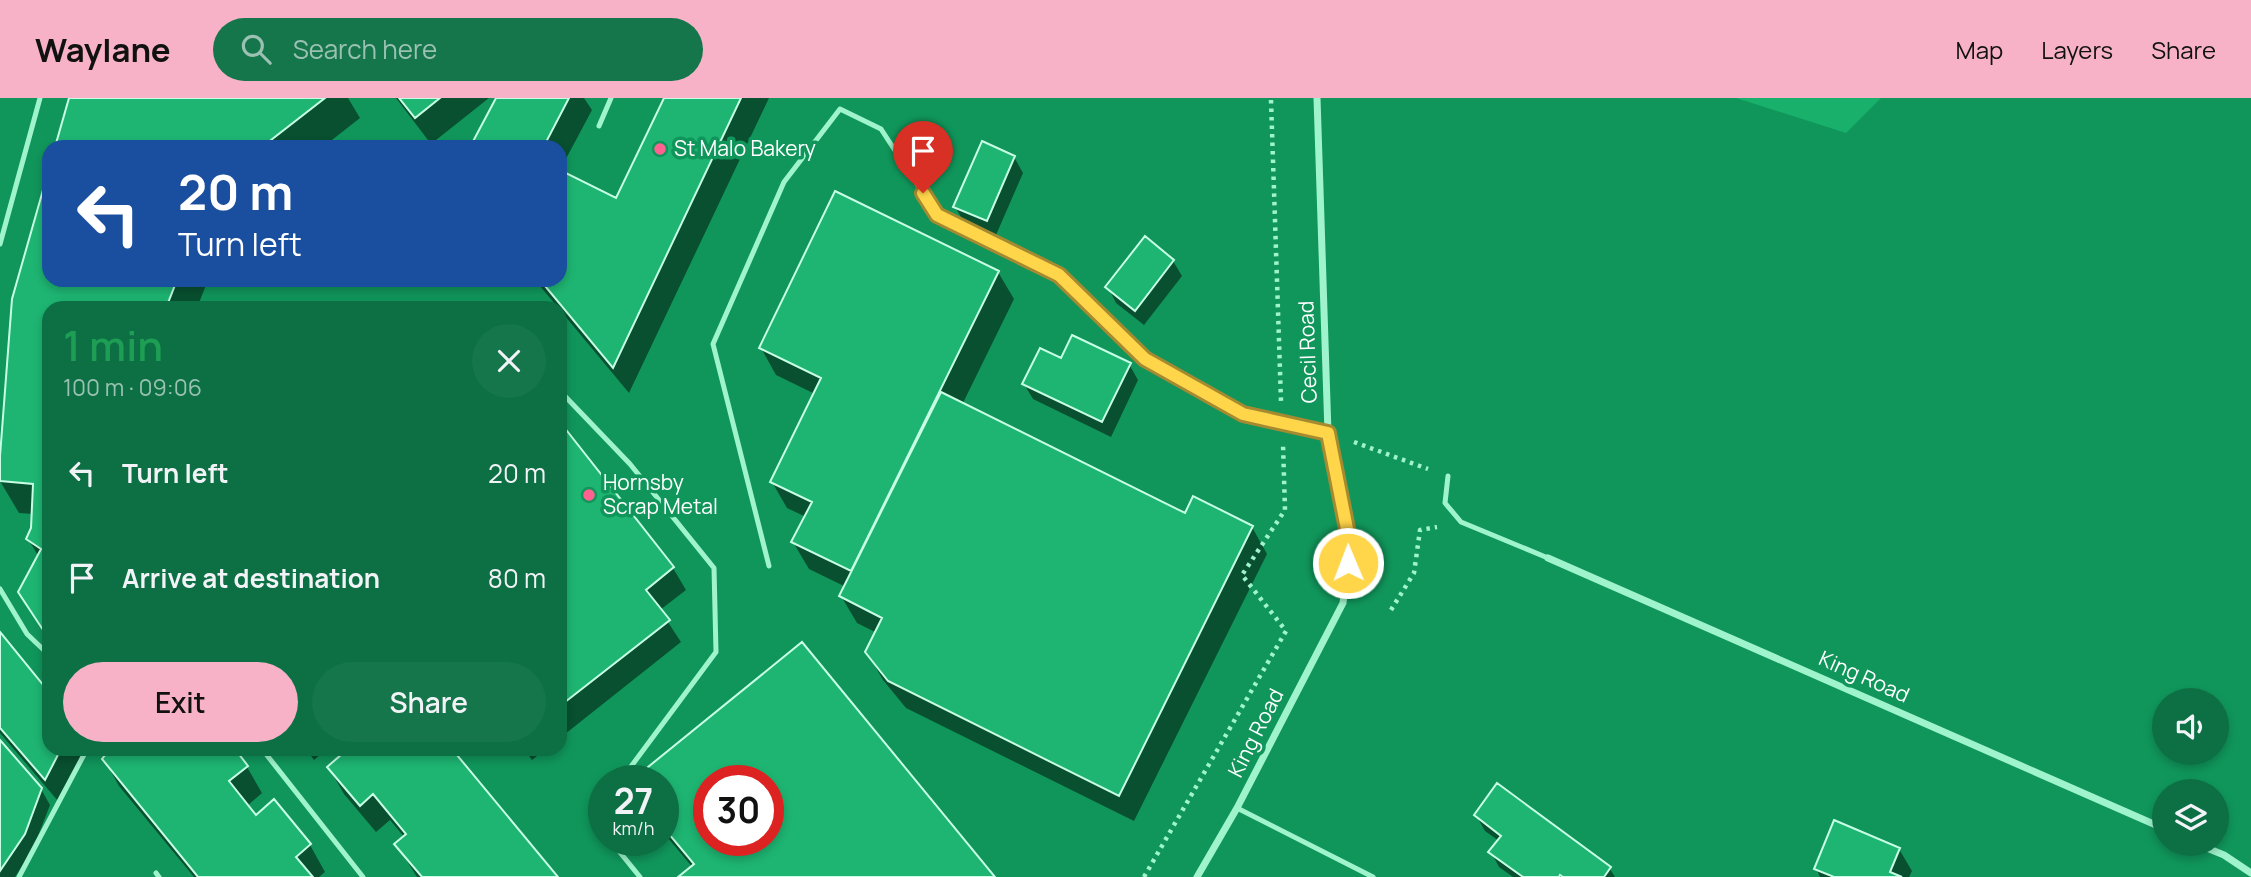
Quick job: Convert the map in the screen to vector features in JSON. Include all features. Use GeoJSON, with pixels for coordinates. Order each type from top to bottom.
{"type":"FeatureCollection","features":[{"type":"Feature","properties":{"kind":"street","name":"Cecil Road"},"geometry":{"type":"LineString","coordinates":[[1317,98],[1328,433],[1350,544],[1343,603]]}},
{"type":"Feature","properties":{"kind":"street","name":"King Road"},"geometry":{"type":"LineString","coordinates":[[1548,558],[2152,823]]}},
{"type":"Feature","properties":{"kind":"street","name":"King Road"},"geometry":{"type":"LineString","coordinates":[[1197,877],[1237,808],[1343,603]]}},
{"type":"Feature","properties":{"kind":"street"},"geometry":{"type":"LineString","coordinates":[[2226,856],[2251,873]]}},
{"type":"Feature","properties":{"kind":"lane"},"geometry":{"type":"LineString","coordinates":[[0,244],[40,98]]}},
{"type":"Feature","properties":{"kind":"lane"},"geometry":{"type":"LineString","coordinates":[[599,125],[611,98]]}},
{"type":"Feature","properties":{"kind":"lane"},"geometry":{"type":"LineString","coordinates":[[769,566],[713,344],[784,182],[840,109],[881,129],[937,215],[1059,275],[1145,359],[1243,414],[1328,433]]}},
{"type":"Feature","properties":{"kind":"lane"},"geometry":{"type":"LineString","coordinates":[[567,398],[630,464],[714,568],[716,652],[632,765]]}},
{"type":"Feature","properties":{"kind":"lane"},"geometry":{"type":"LineString","coordinates":[[1448,476],[1445,503],[1461,522],[1548,558]]}},
{"type":"Feature","properties":{"kind":"lane"},"geometry":{"type":"LineString","coordinates":[[0,589],[27,634],[42,648]]}},
{"type":"Feature","properties":{"kind":"lane"},"geometry":{"type":"LineString","coordinates":[[19,877],[83,756]]}},
{"type":"Feature","properties":{"kind":"lane"},"geometry":{"type":"LineString","coordinates":[[268,756],[363,877]]}},
{"type":"Feature","properties":{"kind":"lane"},"geometry":{"type":"LineString","coordinates":[[1237,808],[1373,877]]}},
{"type":"Feature","properties":{"kind":"lane"},"geometry":{"type":"LineString","coordinates":[[623,856],[640,877]]}},
{"type":"Feature","properties":{"kind":"path"},"geometry":{"type":"LineString","coordinates":[[1144,877],[1286,631],[1242,575],[1285,510],[1271,100]]}},
{"type":"Feature","properties":{"kind":"path"},"geometry":{"type":"LineString","coordinates":[[1328,433],[1448,476]]}},
{"type":"Feature","properties":{"kind":"path"},"geometry":{"type":"LineString","coordinates":[[1391,610],[1414,573],[1420,530],[1461,522]]}},
{"type":"Feature","properties":{"kind":"green space"},"geometry":{"type":"Polygon","coordinates":[[[1736,98],[1881,98],[1846,133],[1736,98]]]}},
{"type":"Feature","properties":{"kind":"building"},"geometry":{"type":"Polygon","coordinates":[[[69,98],[325,98],[271,140],[57,140],[69,98]]]}},
{"type":"Feature","properties":{"kind":"building"},"geometry":{"type":"Polygon","coordinates":[[[399,98],[440,98],[415,118],[399,98]]]}},
{"type":"Feature","properties":{"kind":"building"},"geometry":{"type":"Polygon","coordinates":[[[496,98],[569,98],[547,140],[474,140],[496,98]]]}},
{"type":"Feature","properties":{"kind":"building"},"geometry":{"type":"Polygon","coordinates":[[[664,98],[741,98],[613,368],[567,313],[567,301],[557,301],[546,287],[567,287],[567,174],[616,198],[664,98]]]}},
{"type":"Feature","properties":{"kind":"building"},"geometry":{"type":"Polygon","coordinates":[[[982,141],[1015,156],[987,221],[953,207],[982,141]]]}},
{"type":"Feature","properties":{"kind":"building"},"geometry":{"type":"Polygon","coordinates":[[[835,191],[999,271],[851,571],[791,542],[812,502],[770,482],[821,378],[759,348],[835,191]]]}},
{"type":"Feature","properties":{"kind":"building"},"geometry":{"type":"Polygon","coordinates":[[[42,194],[42,287],[174,287],[169,301],[42,301],[42,628],[18,592],[41,549],[26,539],[31,528],[33,484],[0,481],[12,299],[42,194]]]}},
{"type":"Feature","properties":{"kind":"building"},"geometry":{"type":"Polygon","coordinates":[[[1145,236],[1174,260],[1135,311],[1105,287],[1145,236]]]}},
{"type":"Feature","properties":{"kind":"building"},"geometry":{"type":"Polygon","coordinates":[[[1072,335],[1131,363],[1102,422],[1022,384],[1040,348],[1061,358],[1072,335]]]}},
{"type":"Feature","properties":{"kind":"building"},"geometry":{"type":"Polygon","coordinates":[[[941,392],[1185,513],[1193,496],[1253,526],[1119,796],[888,681],[865,652],[882,618],[839,596],[941,392]]]}},
{"type":"Feature","properties":{"kind":"building","name":"Hornsby Scrap Metal"},"geometry":{"type":"Polygon","coordinates":[[[567,431],[674,567],[646,590],[670,620],[567,701],[567,431]]]}},
{"type":"Feature","properties":{"kind":"building"},"geometry":{"type":"Polygon","coordinates":[[[0,632],[42,683],[42,756],[57,756],[45,780],[0,728],[0,632]]]}},
{"type":"Feature","properties":{"kind":"building"},"geometry":{"type":"Polygon","coordinates":[[[802,642],[995,877],[678,877],[694,864],[679,846],[679,765],[650,765],[802,642]]]}},
{"type":"Feature","properties":{"kind":"building"},"geometry":{"type":"Polygon","coordinates":[[[0,740],[42,788],[25,834],[0,871],[0,740]]]}},
{"type":"Feature","properties":{"kind":"building"},"geometry":{"type":"Polygon","coordinates":[[[104,756],[240,756],[248,766],[229,781],[256,815],[274,799],[311,844],[296,857],[313,877],[198,877],[102,759],[104,756]]]}},
{"type":"Feature","properties":{"kind":"building"},"geometry":{"type":"Polygon","coordinates":[[[340,756],[458,756],[558,877],[422,877],[394,844],[406,834],[373,794],[360,806],[327,767],[340,756]]]}},
{"type":"Feature","properties":{"kind":"building"},"geometry":{"type":"Polygon","coordinates":[[[1497,783],[1611,867],[1604,877],[1523,877],[1488,852],[1501,836],[1474,815],[1497,783]]]}},
{"type":"Feature","properties":{"kind":"building"},"geometry":{"type":"Polygon","coordinates":[[[1834,820],[1900,848],[1890,872],[1902,877],[1834,877],[1814,869],[1834,820]]]}},
{"type":"Feature","properties":{"kind":"place","name":"St Malo Bakery"},"geometry":{"type":"Point","coordinates":[660,149]}},
{"type":"Feature","properties":{"kind":"place","name":"Hornsby Scrap Metal"},"geometry":{"type":"Point","coordinates":[589,495]}},
{"type":"Feature","properties":{"kind":"route"},"geometry":{"type":"LineString","coordinates":[[923,193],[937,215],[1059,275],[1145,359],[1243,414],[1328,433],[1350,544],[1348,563]]}}]}
